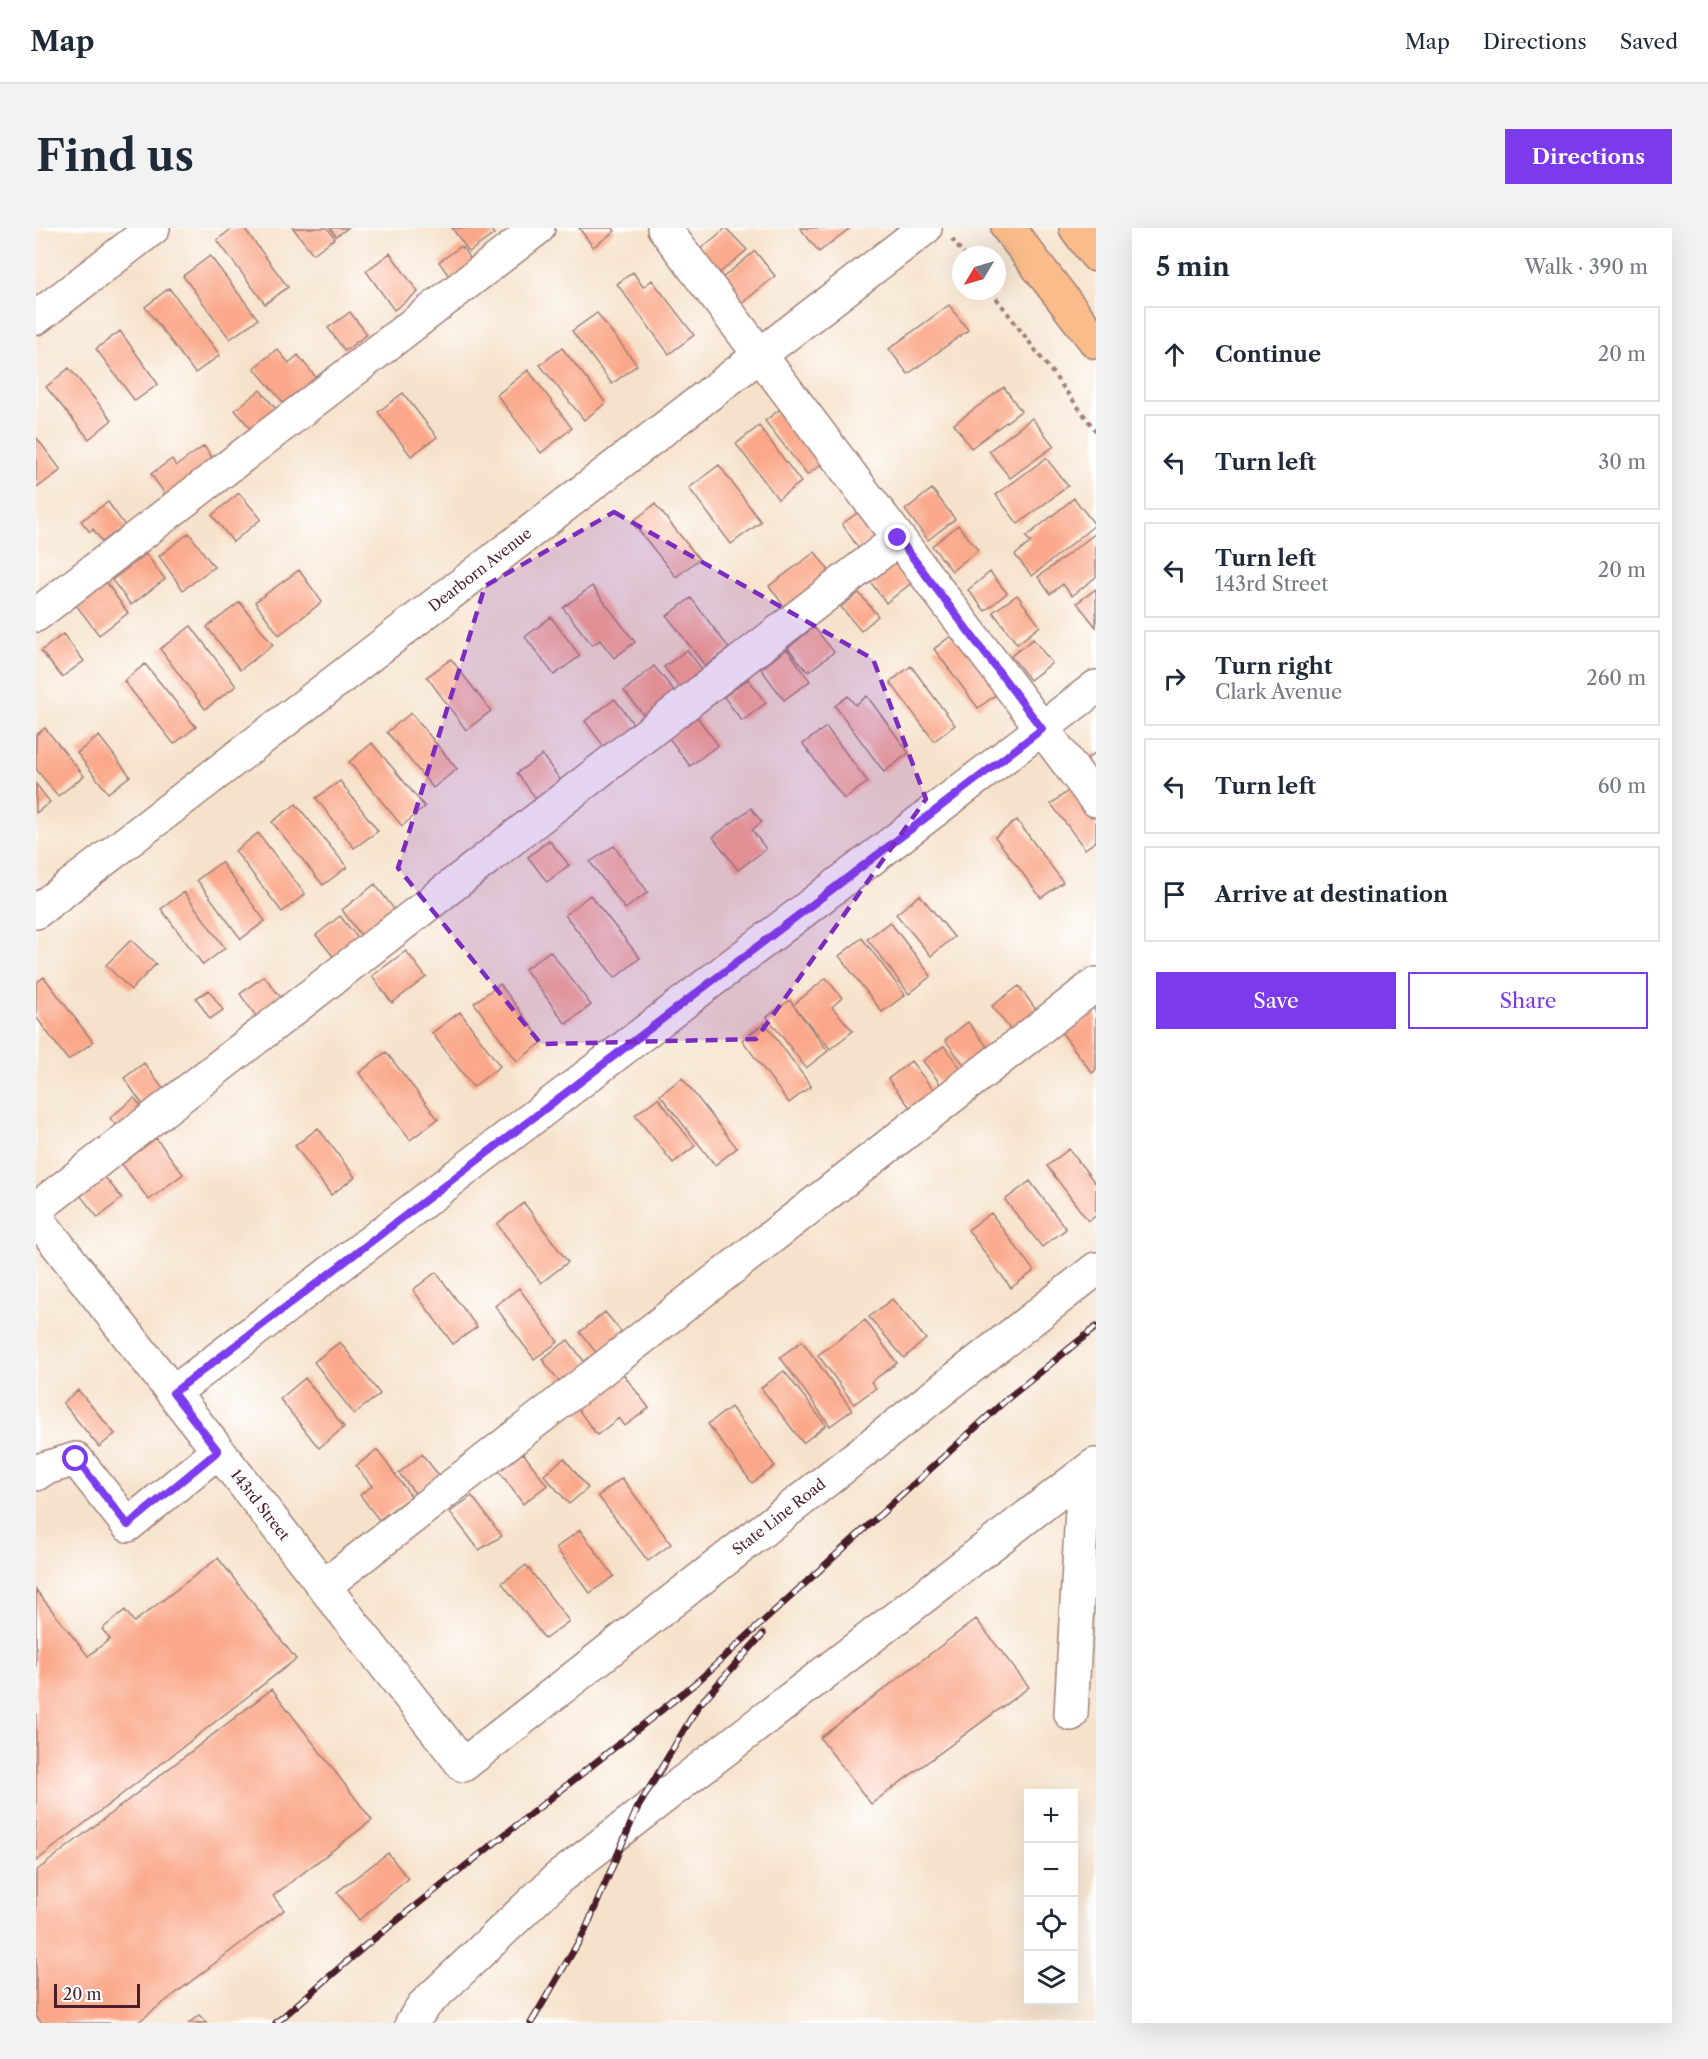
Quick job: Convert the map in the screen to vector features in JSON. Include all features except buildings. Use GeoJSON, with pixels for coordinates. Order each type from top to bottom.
{"type":"FeatureCollection","features":[{"type":"Feature","properties":{"kind":"main road"},"geometry":{"type":"LineString","coordinates":[[1008,228],[1096,342]]}},
{"type":"Feature","properties":{"kind":"main road"},"geometry":{"type":"LineString","coordinates":[[1076,228],[1096,255]]}},
{"type":"Feature","properties":{"kind":"street"},"geometry":{"type":"LineString","coordinates":[[36,318],[153,228]]}},
{"type":"Feature","properties":{"kind":"street"},"geometry":{"type":"LineString","coordinates":[[36,615],[538,228]]}},
{"type":"Feature","properties":{"kind":"street"},"geometry":{"type":"LineString","coordinates":[[664,228],[1096,800]]}},
{"type":"Feature","properties":{"kind":"street","name":"Dearborn Avenue"},"geometry":{"type":"LineString","coordinates":[[36,912],[759,354],[937,231]]}},
{"type":"Feature","properties":{"kind":"street"},"geometry":{"type":"LineString","coordinates":[[36,1209],[898,538]]}},
{"type":"Feature","properties":{"kind":"street"},"geometry":{"type":"LineString","coordinates":[[173,1393],[1096,687]]}},
{"type":"Feature","properties":{"kind":"street"},"geometry":{"type":"LineString","coordinates":[[324,1586],[1096,984]]}},
{"type":"Feature","properties":{"kind":"street","name":"143rd Street"},"geometry":{"type":"LineString","coordinates":[[36,1217],[463,1765]]}},
{"type":"Feature","properties":{"kind":"street","name":"State Line Road"},"geometry":{"type":"LineString","coordinates":[[463,1765],[1096,1269]]}},
{"type":"Feature","properties":{"kind":"street"},"geometry":{"type":"LineString","coordinates":[[36,1474],[43,1468],[76,1459],[128,1525],[218,1451]]}},
{"type":"Feature","properties":{"kind":"street"},"geometry":{"type":"LineString","coordinates":[[1071,1714],[1090,1468]]}},
{"type":"Feature","properties":{"kind":"street"},"geometry":{"type":"LineString","coordinates":[[412,2023],[423,2006],[557,1879],[1090,1468]]}},
{"type":"Feature","properties":{"kind":"path"},"geometry":{"type":"LineString","coordinates":[[937,231],[954,246]]}},
{"type":"Feature","properties":{"kind":"path"},"geometry":{"type":"LineString","coordinates":[[998,300],[1096,431]]}},
{"type":"Feature","properties":{"kind":"highlighted area"},"geometry":{"type":"Polygon","coordinates":[[[614,512],[873,659],[926,799],[756,1039],[541,1044],[398,868],[485,586],[614,512]]]}},
{"type":"Feature","properties":{"kind":"railway"},"geometry":{"type":"LineString","coordinates":[[276,2023],[366,1945],[698,1681],[1007,1399],[1096,1327]]}},
{"type":"Feature","properties":{"kind":"railway"},"geometry":{"type":"LineString","coordinates":[[531,2023],[585,1931],[637,1809],[699,1705],[763,1634]]}},
{"type":"Feature","properties":{"kind":"route"},"geometry":{"type":"LineString","coordinates":[[76,1459],[128,1525],[218,1451],[173,1393],[1042,729],[898,538]]}}]}
